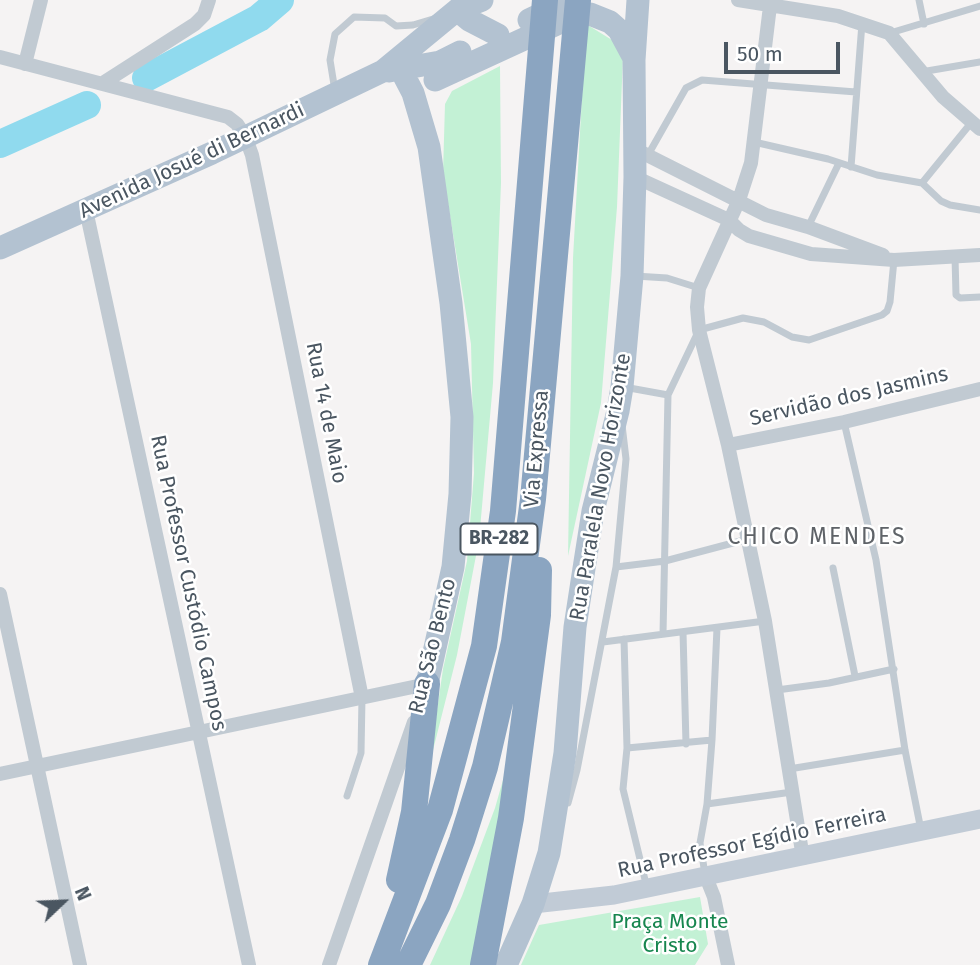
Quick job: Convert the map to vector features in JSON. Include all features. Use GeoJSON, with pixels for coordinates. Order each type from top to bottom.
{"type":"FeatureCollection","features":[{"type":"Feature","properties":{"kind":"highway","name":"Via Expressa"},"geometry":{"type":"LineString","coordinates":[[381,965],[440,810],[484,646],[503,511],[545,0]]}},
{"type":"Feature","properties":{"kind":"highway","name":"Via Expressa"},"geometry":{"type":"LineString","coordinates":[[408,965],[438,904],[462,840],[485,767],[514,642],[533,499],[578,0]]}},
{"type":"Feature","properties":{"kind":"highway"},"geometry":{"type":"LineString","coordinates":[[483,965],[511,818],[538,615],[539,556],[533,499]]}},
{"type":"Feature","properties":{"kind":"highway"},"geometry":{"type":"LineString","coordinates":[[381,965],[414,812],[427,684]]}},
{"type":"Feature","properties":{"kind":"main road","name":"Avenida Josué di Bernardi"},"geometry":{"type":"LineString","coordinates":[[392,71],[458,5],[482,0]]}},
{"type":"Feature","properties":{"kind":"main road","name":"Avenida Josué di Bernardi"},"geometry":{"type":"LineString","coordinates":[[0,248],[392,71],[438,71],[498,34],[571,0]]}},
{"type":"Feature","properties":{"kind":"main road","name":"Rua Paralela Novo Horizonte"},"geometry":{"type":"LineString","coordinates":[[506,965],[533,904],[549,853],[565,752],[575,627],[585,562],[593,511],[622,387],[632,276],[635,177],[641,152],[634,60],[638,0]]}},
{"type":"Feature","properties":{"kind":"main road"},"geometry":{"type":"LineString","coordinates":[[458,5],[469,20],[498,34]]}},
{"type":"Feature","properties":{"kind":"main road","name":"Rua São Bento"},"geometry":{"type":"LineString","coordinates":[[427,684],[453,567],[460,494],[461,417],[451,303],[429,147],[429,116],[438,71],[458,5]]}},
{"type":"Feature","properties":{"kind":"main road"},"geometry":{"type":"LineString","coordinates":[[438,71],[574,16],[590,14],[610,22],[627,43],[634,60]]}},
{"type":"Feature","properties":{"kind":"main road","name":"Rua São Bento"},"geometry":{"type":"LineString","coordinates":[[392,71],[413,93],[429,147]]}},
{"type":"Feature","properties":{"kind":"street"},"geometry":{"type":"LineString","coordinates":[[25,64],[41,0]]}},
{"type":"Feature","properties":{"kind":"street"},"geometry":{"type":"LineString","coordinates":[[103,83],[195,24],[204,15],[209,0]]}},
{"type":"Feature","properties":{"kind":"street"},"geometry":{"type":"LineString","coordinates":[[738,0],[838,16],[890,33],[921,73],[976,126]]}},
{"type":"Feature","properties":{"kind":"street"},"geometry":{"type":"LineString","coordinates":[[770,6],[751,163],[739,200],[699,288],[697,307],[699,330],[728,445],[765,621],[803,858]]}},
{"type":"Feature","properties":{"kind":"street"},"geometry":{"type":"LineString","coordinates":[[0,57],[228,117],[245,136]]}},
{"type":"Feature","properties":{"kind":"street","name":"Rua 14 de Maio"},"geometry":{"type":"LineString","coordinates":[[245,136],[252,155],[362,698]]}},
{"type":"Feature","properties":{"kind":"street"},"geometry":{"type":"LineString","coordinates":[[641,152],[766,215],[808,227],[894,260]]}},
{"type":"Feature","properties":{"kind":"street"},"geometry":{"type":"LineString","coordinates":[[635,177],[729,220],[749,236],[800,252],[832,257],[894,260],[980,255]]}},
{"type":"Feature","properties":{"kind":"street","name":"Rua Professor Custódio Campos"},"geometry":{"type":"LineString","coordinates":[[86,210],[249,965]]}},
{"type":"Feature","properties":{"kind":"street","name":"Servidão dos Jasmins"},"geometry":{"type":"LineString","coordinates":[[728,445],[845,422],[980,389]]}},
{"type":"Feature","properties":{"kind":"street"},"geometry":{"type":"LineString","coordinates":[[0,594],[80,965]]}},
{"type":"Feature","properties":{"kind":"street"},"geometry":{"type":"LineString","coordinates":[[0,775],[427,684]]}},
{"type":"Feature","properties":{"kind":"street","name":"Rua São Bento"},"geometry":{"type":"LineString","coordinates":[[329,965],[427,684]]}},
{"type":"Feature","properties":{"kind":"street","name":"Rua Professor Egídio Ferreira"},"geometry":{"type":"LineString","coordinates":[[533,904],[614,895],[803,858],[980,819]]}},
{"type":"Feature","properties":{"kind":"street"},"geometry":{"type":"LineString","coordinates":[[706,877],[714,897],[728,965]]}},
{"type":"Feature","properties":{"kind":"lane"},"geometry":{"type":"LineString","coordinates":[[919,0],[924,24]]}},
{"type":"Feature","properties":{"kind":"lane"},"geometry":{"type":"LineString","coordinates":[[336,94],[330,60],[335,34],[354,17],[385,18],[396,26],[413,25],[458,5]]}},
{"type":"Feature","properties":{"kind":"lane"},"geometry":{"type":"LineString","coordinates":[[890,33],[980,6]]}},
{"type":"Feature","properties":{"kind":"lane"},"geometry":{"type":"LineString","coordinates":[[851,167],[862,22]]}},
{"type":"Feature","properties":{"kind":"lane"},"geometry":{"type":"LineString","coordinates":[[921,73],[980,62]]}},
{"type":"Feature","properties":{"kind":"lane"},"geometry":{"type":"LineString","coordinates":[[641,152],[686,88],[702,80],[856,92]]}},
{"type":"Feature","properties":{"kind":"lane"},"geometry":{"type":"LineString","coordinates":[[922,183],[976,126]]}},
{"type":"Feature","properties":{"kind":"lane"},"geometry":{"type":"LineString","coordinates":[[754,142],[877,175],[922,183],[941,201],[980,210]]}},
{"type":"Feature","properties":{"kind":"lane"},"geometry":{"type":"LineString","coordinates":[[808,227],[839,163]]}},
{"type":"Feature","properties":{"kind":"lane"},"geometry":{"type":"LineString","coordinates":[[955,257],[956,295],[960,298],[980,297]]}},
{"type":"Feature","properties":{"kind":"lane"},"geometry":{"type":"LineString","coordinates":[[663,634],[668,395],[699,330],[743,318],[764,322],[792,337],[809,340],[882,315],[890,302],[894,260]]}},
{"type":"Feature","properties":{"kind":"lane"},"geometry":{"type":"LineString","coordinates":[[632,276],[667,278],[699,288]]}},
{"type":"Feature","properties":{"kind":"lane"},"geometry":{"type":"LineString","coordinates":[[622,387],[668,395]]}},
{"type":"Feature","properties":{"kind":"lane"},"geometry":{"type":"LineString","coordinates":[[549,853],[577,770],[616,567],[626,459],[624,434],[618,411]]}},
{"type":"Feature","properties":{"kind":"lane"},"geometry":{"type":"LineString","coordinates":[[845,422],[876,560],[905,750],[921,831]]}},
{"type":"Feature","properties":{"kind":"lane"},"geometry":{"type":"LineString","coordinates":[[616,567],[664,561],[748,539]]}},
{"type":"Feature","properties":{"kind":"lane"},"geometry":{"type":"LineString","coordinates":[[833,568],[855,676]]}},
{"type":"Feature","properties":{"kind":"lane"},"geometry":{"type":"LineString","coordinates":[[603,642],[765,621]]}},
{"type":"Feature","properties":{"kind":"lane"},"geometry":{"type":"LineString","coordinates":[[706,877],[700,843],[707,804],[717,628]]}},
{"type":"Feature","properties":{"kind":"lane"},"geometry":{"type":"LineString","coordinates":[[683,632],[686,744]]}},
{"type":"Feature","properties":{"kind":"lane"},"geometry":{"type":"LineString","coordinates":[[624,639],[627,748],[622,789],[647,888]]}},
{"type":"Feature","properties":{"kind":"lane"},"geometry":{"type":"LineString","coordinates":[[777,690],[809,687],[894,669]]}},
{"type":"Feature","properties":{"kind":"lane"},"geometry":{"type":"LineString","coordinates":[[347,796],[361,753],[362,698]]}},
{"type":"Feature","properties":{"kind":"lane"},"geometry":{"type":"LineString","coordinates":[[627,748],[712,740]]}},
{"type":"Feature","properties":{"kind":"lane"},"geometry":{"type":"LineString","coordinates":[[789,769],[905,750]]}},
{"type":"Feature","properties":{"kind":"lane"},"geometry":{"type":"LineString","coordinates":[[707,804],[792,792]]}},
{"type":"Feature","properties":{"kind":"green space"},"geometry":{"type":"Polygon","coordinates":[[[586,24],[612,40],[623,56],[617,207],[601,403],[568,556],[573,258],[586,24]]]}},
{"type":"Feature","properties":{"kind":"green space"},"geometry":{"type":"Polygon","coordinates":[[[500,66],[501,183],[493,383],[479,540],[457,655],[429,766],[443,669],[467,561],[474,473],[471,344],[443,173],[445,104],[452,91],[500,66]]]}},
{"type":"Feature","properties":{"kind":"green space"},"geometry":{"type":"Polygon","coordinates":[[[507,766],[475,965],[430,965],[462,896],[495,808],[507,766]]]}},
{"type":"Feature","properties":{"kind":"green space","name":"Praça Monte Cristo"},"geometry":{"type":"Polygon","coordinates":[[[700,897],[708,944],[695,965],[521,965],[539,925],[700,897]]]}},
{"type":"Feature","properties":{"kind":"waterway"},"geometry":{"type":"LineString","coordinates":[[146,78],[259,18],[280,0]]}},
{"type":"Feature","properties":{"kind":"waterway"},"geometry":{"type":"LineString","coordinates":[[0,144],[87,105]]}},
{"type":"Feature","properties":{"kind":"district","name":"CHICO MENDES"},"geometry":{"type":"Point","coordinates":[817,538]}}]}
